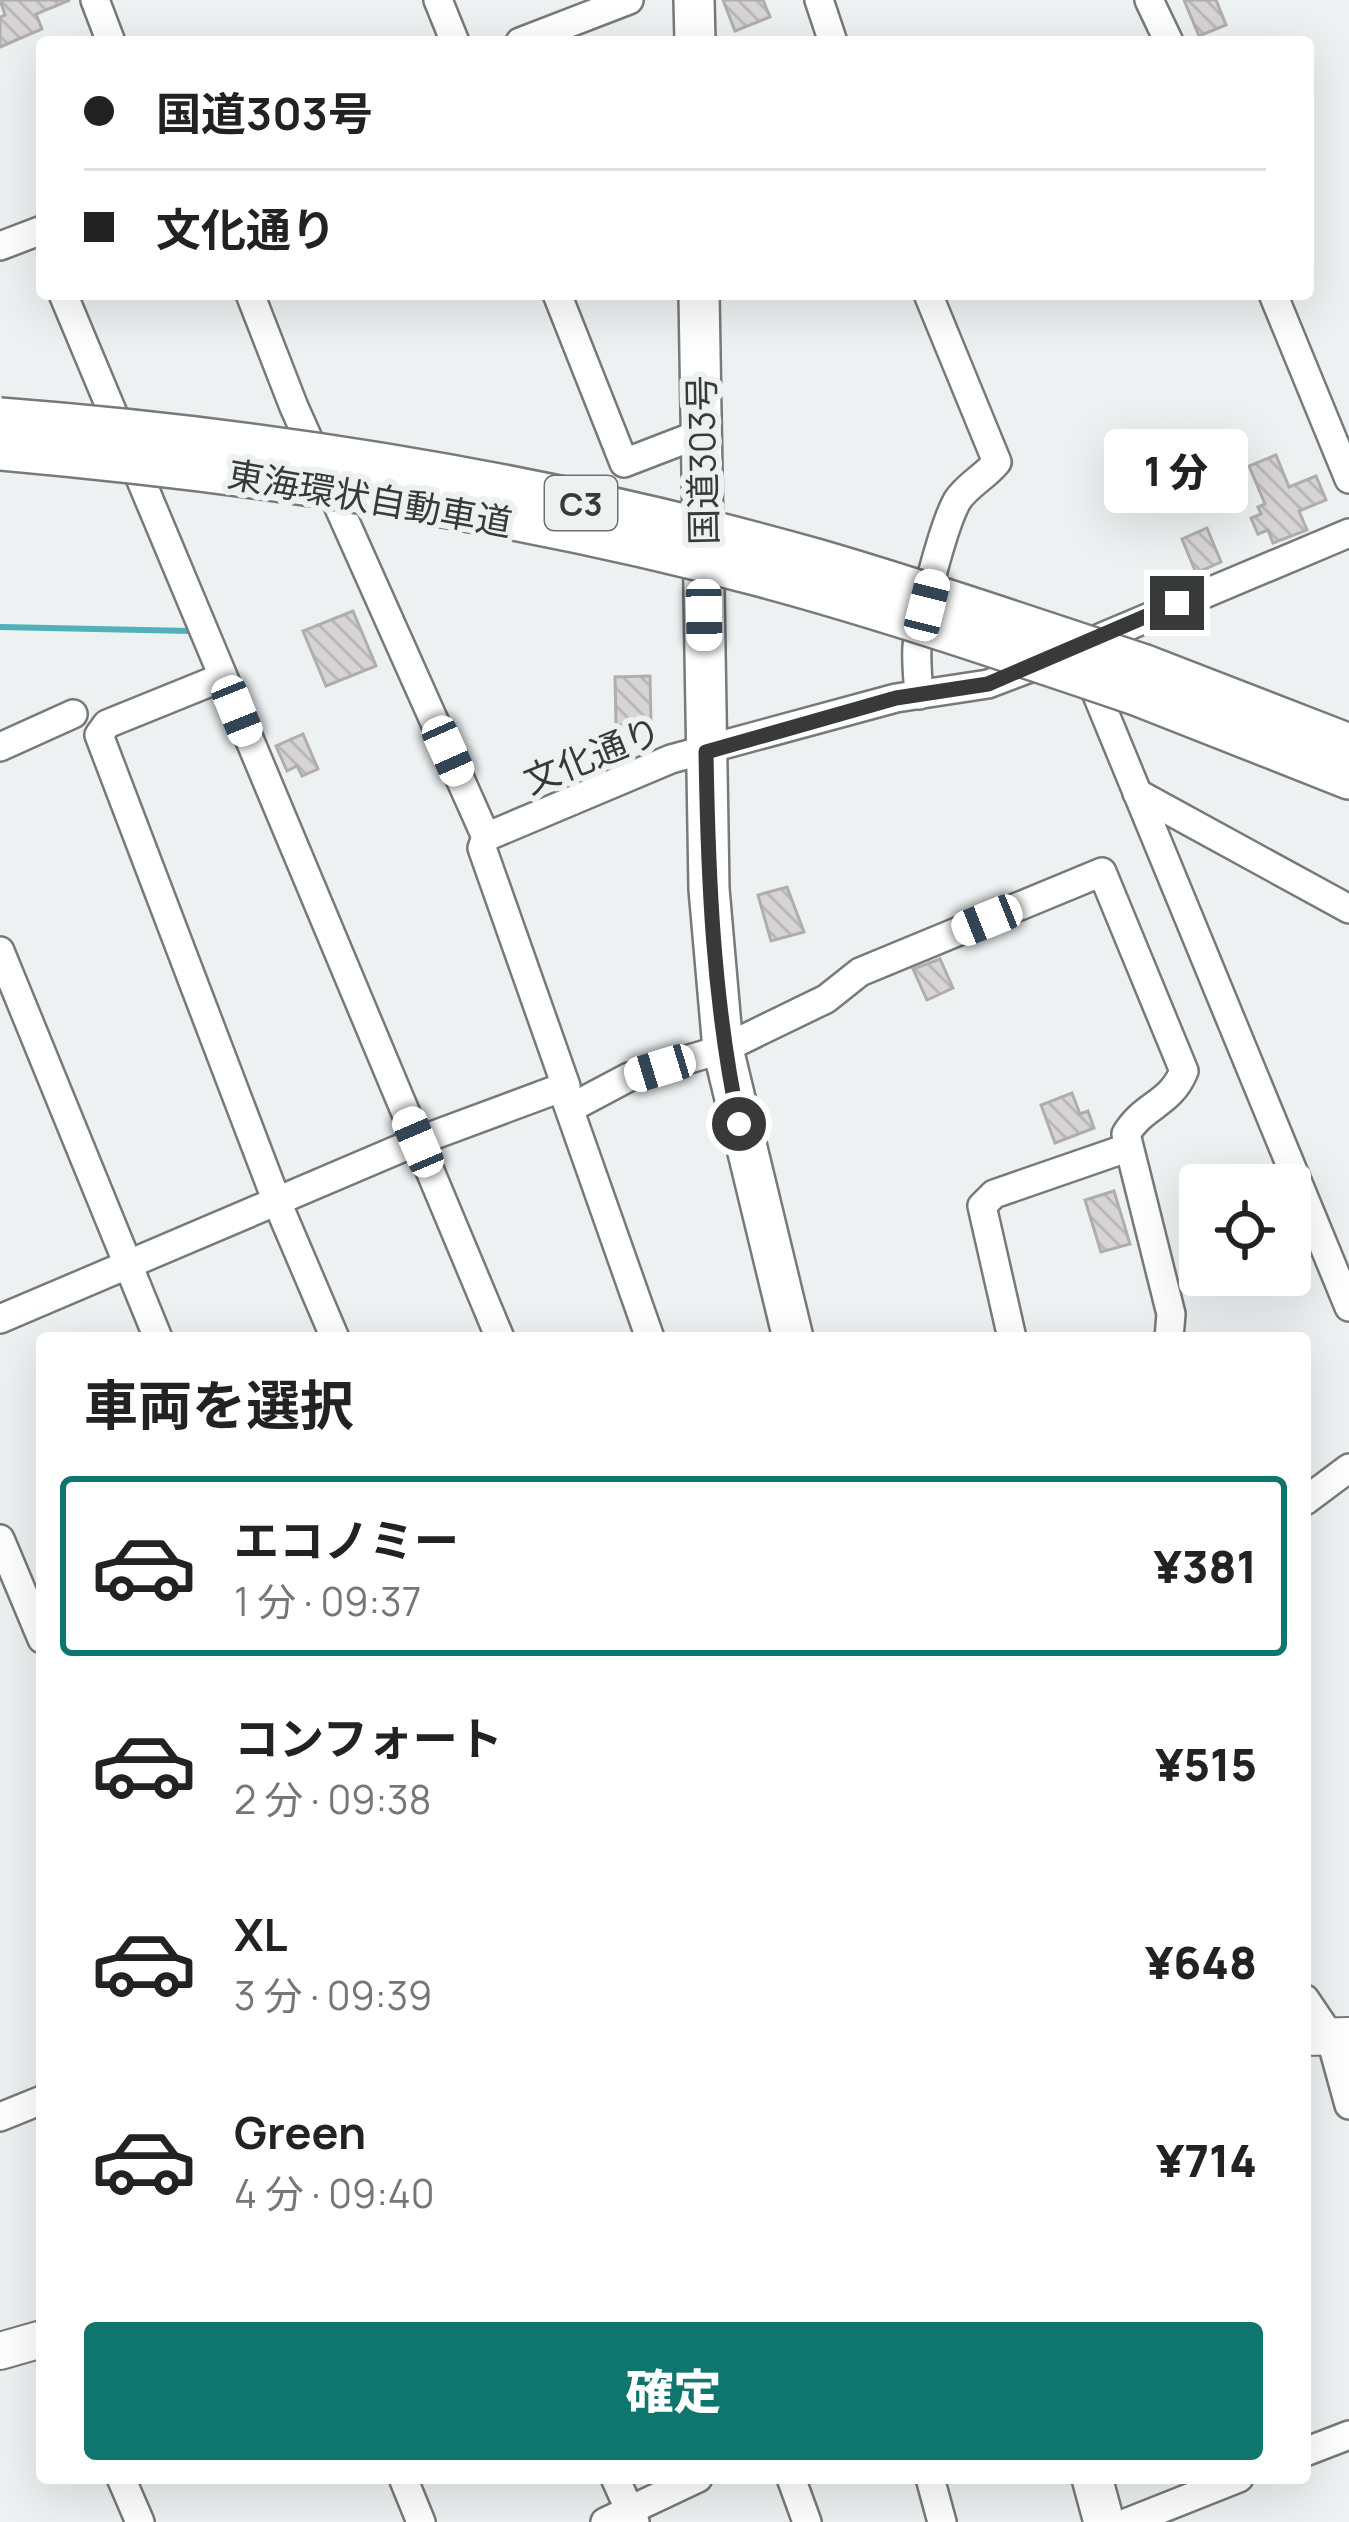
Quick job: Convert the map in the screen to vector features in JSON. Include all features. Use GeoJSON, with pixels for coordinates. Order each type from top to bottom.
{"type":"FeatureCollection","features":[{"type":"Feature","properties":{"kind":"highway"},"geometry":{"type":"LineString","coordinates":[[694,0],[695,36]]}},
{"type":"Feature","properties":{"kind":"highway","name":"国道303号"},"geometry":{"type":"LineString","coordinates":[[699,300],[709,889],[723,1049],[792,1332]]}},
{"type":"Feature","properties":{"kind":"highway","name":"東海環状自動車道"},"geometry":{"type":"LineString","coordinates":[[0,418],[244,444],[434,472],[814,559],[1141,680],[1200,719],[1349,779]]}},
{"type":"Feature","properties":{"kind":"highway","name":"東海環状自動車道"},"geometry":{"type":"LineString","coordinates":[[0,450],[218,472],[391,498],[574,534],[782,583],[1141,680],[1349,744]]}},
{"type":"Feature","properties":{"kind":"highway"},"geometry":{"type":"LineString","coordinates":[[1200,719],[1349,803]]}},
{"type":"Feature","properties":{"kind":"highway"},"geometry":{"type":"LineString","coordinates":[[1094,2484],[1103,2522]]}},
{"type":"Feature","properties":{"kind":"main road"},"geometry":{"type":"LineString","coordinates":[[0,2351],[36,2343]]}},
{"type":"Feature","properties":{"kind":"street"},"geometry":{"type":"LineString","coordinates":[[94,0],[109,36]]}},
{"type":"Feature","properties":{"kind":"street"},"geometry":{"type":"LineString","coordinates":[[438,0],[453,36]]}},
{"type":"Feature","properties":{"kind":"street"},"geometry":{"type":"LineString","coordinates":[[536,36],[629,0]]}},
{"type":"Feature","properties":{"kind":"street"},"geometry":{"type":"LineString","coordinates":[[819,0],[831,36]]}},
{"type":"Feature","properties":{"kind":"street"},"geometry":{"type":"LineString","coordinates":[[1149,0],[1166,36]]}},
{"type":"Feature","properties":{"kind":"street"},"geometry":{"type":"LineString","coordinates":[[0,246],[36,237]]}},
{"type":"Feature","properties":{"kind":"street"},"geometry":{"type":"LineString","coordinates":[[66,300],[497,1332]]}},
{"type":"Feature","properties":{"kind":"street"},"geometry":{"type":"LineString","coordinates":[[0,1318],[418,1142],[566,1086],[482,848],[486,837],[294,407],[252,300]]}},
{"type":"Feature","properties":{"kind":"street"},"geometry":{"type":"LineString","coordinates":[[558,300],[624,463],[701,433]]}},
{"type":"Feature","properties":{"kind":"street"},"geometry":{"type":"LineString","coordinates":[[919,695],[917,645],[948,525],[967,488],[997,462],[930,300]]}},
{"type":"Feature","properties":{"kind":"street"},"geometry":{"type":"LineString","coordinates":[[1275,300],[1349,479]]}},
{"type":"Feature","properties":{"kind":"street","name":"文化通り"},"geometry":{"type":"LineString","coordinates":[[486,837],[671,759],[849,710],[988,684],[1349,533]]}},
{"type":"Feature","properties":{"kind":"street"},"geometry":{"type":"LineString","coordinates":[[1078,648],[1349,1307]]}},
{"type":"Feature","properties":{"kind":"street"},"geometry":{"type":"LineString","coordinates":[[223,677],[107,724],[99,735],[277,1202],[332,1332]]}},
{"type":"Feature","properties":{"kind":"street"},"geometry":{"type":"LineString","coordinates":[[0,747],[74,714]]}},
{"type":"Feature","properties":{"kind":"street"},"geometry":{"type":"LineString","coordinates":[[1137,793],[1349,909]]}},
{"type":"Feature","properties":{"kind":"street"},"geometry":{"type":"LineString","coordinates":[[648,1332],[565,1096],[580,1103],[629,1077],[723,1049],[826,999],[860,972],[1102,872],[1184,1071],[1175,1091],[1136,1118],[1126,1134],[1171,1314],[1170,1332]]}},
{"type":"Feature","properties":{"kind":"street"},"geometry":{"type":"LineString","coordinates":[[0,951],[155,1332]]}},
{"type":"Feature","properties":{"kind":"street"},"geometry":{"type":"LineString","coordinates":[[1011,1332],[982,1206],[994,1194],[1127,1148]]}},
{"type":"Feature","properties":{"kind":"street"},"geometry":{"type":"LineString","coordinates":[[1311,1496],[1349,1468]]}},
{"type":"Feature","properties":{"kind":"street"},"geometry":{"type":"LineString","coordinates":[[0,1539],[36,1626]]}},
{"type":"Feature","properties":{"kind":"street"},"geometry":{"type":"LineString","coordinates":[[1311,2009],[1328,2036],[1349,2105]]}},
{"type":"Feature","properties":{"kind":"street"},"geometry":{"type":"LineString","coordinates":[[0,2116],[36,2102]]}},
{"type":"Feature","properties":{"kind":"street"},"geometry":{"type":"LineString","coordinates":[[1311,2450],[1349,2435]]}},
{"type":"Feature","properties":{"kind":"street"},"geometry":{"type":"LineString","coordinates":[[124,2484],[140,2522]]}},
{"type":"Feature","properties":{"kind":"street"},"geometry":{"type":"LineString","coordinates":[[405,2484],[421,2522]]}},
{"type":"Feature","properties":{"kind":"street"},"geometry":{"type":"LineString","coordinates":[[616,2484],[623,2518],[687,2484]]}},
{"type":"Feature","properties":{"kind":"street"},"geometry":{"type":"LineString","coordinates":[[793,2484],[807,2522]]}},
{"type":"Feature","properties":{"kind":"street"},"geometry":{"type":"LineString","coordinates":[[932,2484],[942,2522]]}},
{"type":"Feature","properties":{"kind":"street"},"geometry":{"type":"LineString","coordinates":[[1128,2522],[1224,2484]]}},
{"type":"Feature","properties":{"kind":"building"},"geometry":{"type":"Polygon","coordinates":[[[0,0],[70,0],[36,14],[42,29],[0,47],[0,17],[5,15],[0,0]]]}},
{"type":"Feature","properties":{"kind":"building"},"geometry":{"type":"Polygon","coordinates":[[[723,0],[763,0],[770,17],[735,31],[723,0]]]}},
{"type":"Feature","properties":{"kind":"building"},"geometry":{"type":"Polygon","coordinates":[[[1184,0],[1216,0],[1226,25],[1199,36],[1184,0]]]}},
{"type":"Feature","properties":{"kind":"building"},"geometry":{"type":"Polygon","coordinates":[[[1276,455],[1289,487],[1316,476],[1326,500],[1299,511],[1307,530],[1273,543],[1268,530],[1258,534],[1251,518],[1261,514],[1258,507],[1265,504],[1249,466],[1276,455]]]}},
{"type":"Feature","properties":{"kind":"building"},"geometry":{"type":"Polygon","coordinates":[[[1207,528],[1221,562],[1196,573],[1182,539],[1207,528]]]}},
{"type":"Feature","properties":{"kind":"building"},"geometry":{"type":"Polygon","coordinates":[[[353,611],[376,666],[326,686],[303,631],[353,611]]]}},
{"type":"Feature","properties":{"kind":"building"},"geometry":{"type":"Polygon","coordinates":[[[650,676],[651,724],[616,725],[615,677],[650,676]]]}},
{"type":"Feature","properties":{"kind":"building"},"geometry":{"type":"Polygon","coordinates":[[[303,734],[318,769],[302,776],[297,766],[287,771],[276,746],[303,734]]]}},
{"type":"Feature","properties":{"kind":"building"},"geometry":{"type":"Polygon","coordinates":[[[787,887],[804,932],[771,941],[758,895],[787,887]]]}},
{"type":"Feature","properties":{"kind":"building"},"geometry":{"type":"Polygon","coordinates":[[[940,959],[953,988],[927,1000],[913,969],[940,959]]]}},
{"type":"Feature","properties":{"kind":"building"},"geometry":{"type":"Polygon","coordinates":[[[1072,1093],[1080,1114],[1088,1111],[1094,1128],[1055,1143],[1041,1105],[1072,1093]]]}},
{"type":"Feature","properties":{"kind":"building"},"geometry":{"type":"Polygon","coordinates":[[[1114,1191],[1130,1244],[1101,1252],[1085,1200],[1114,1191]]]}},
{"type":"Feature","properties":{"kind":"waterway"},"geometry":{"type":"LineString","coordinates":[[0,627],[191,631]]}},
{"type":"Feature","properties":{"kind":"route"},"geometry":{"type":"LineString","coordinates":[[739,1124],[723,1049],[709,889],[706,752],[896,698],[988,684],[1177,603]]}}]}
